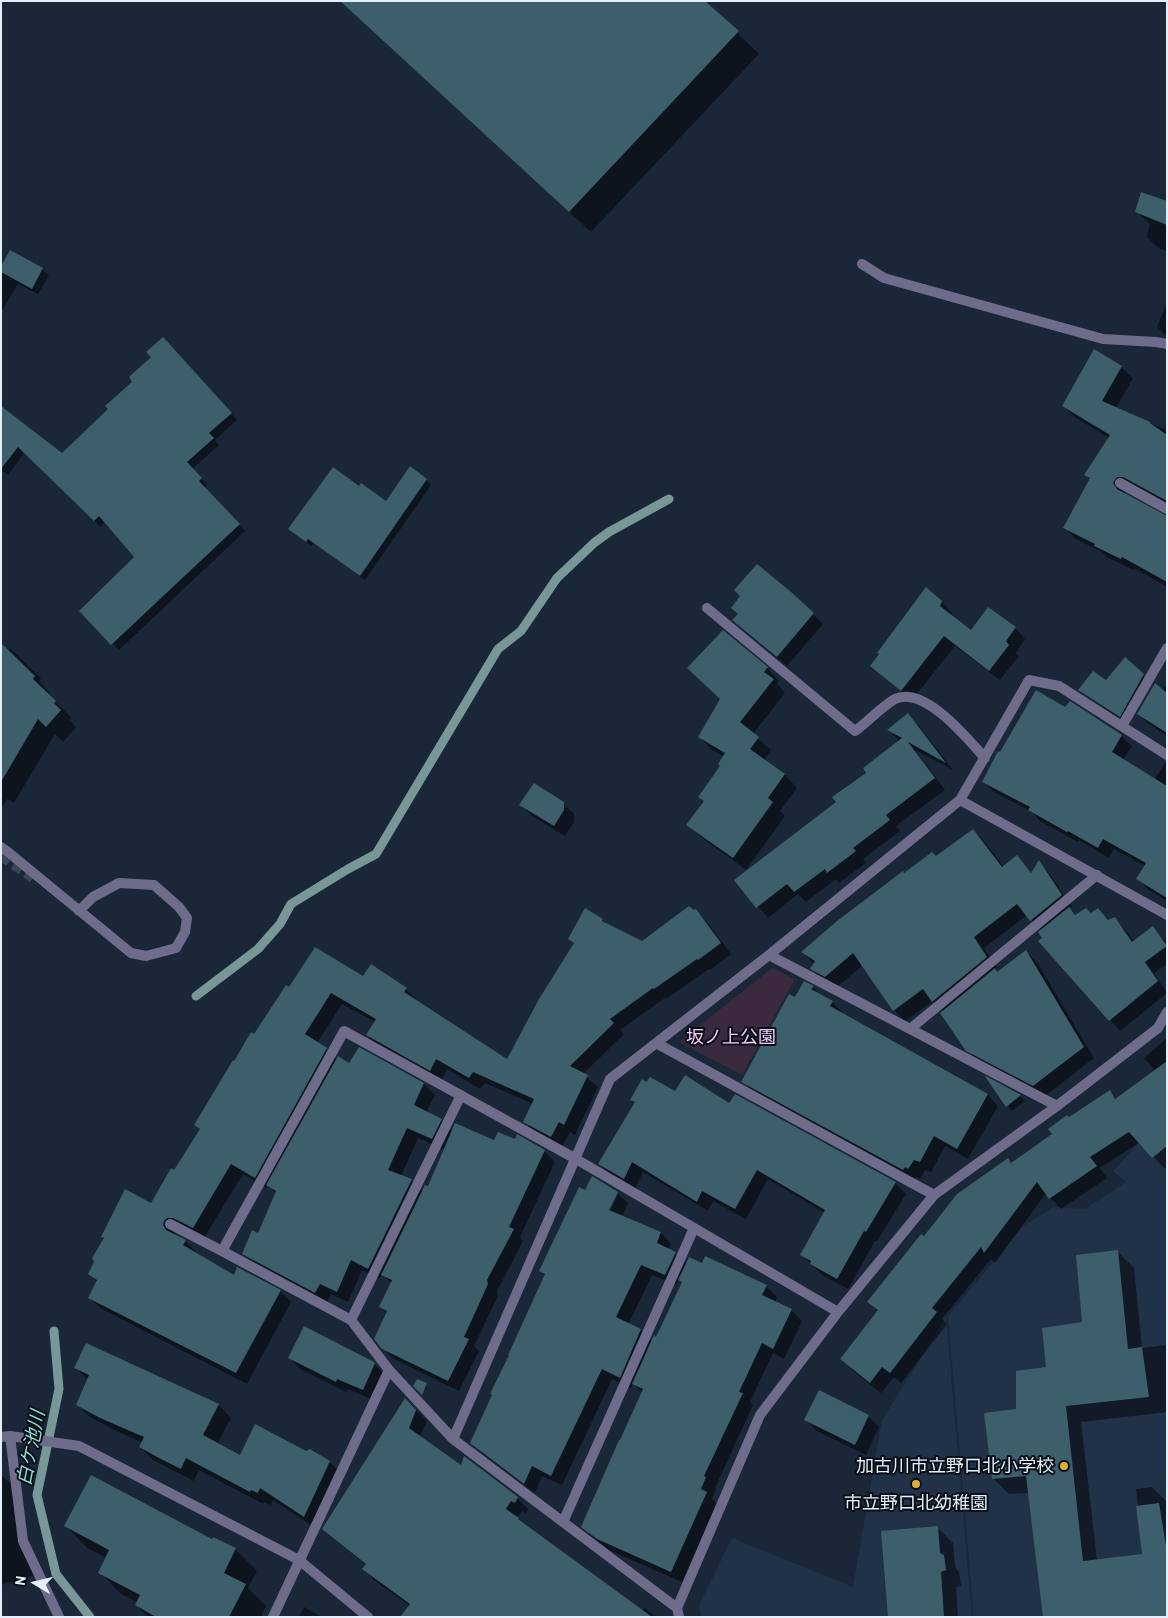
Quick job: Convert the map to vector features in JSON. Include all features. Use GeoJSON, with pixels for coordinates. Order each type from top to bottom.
{"type":"FeatureCollection","features":[{"type":"Feature","properties":{"kind":"street"},"geometry":{"type":"LineString","coordinates":[[862,264],[884,278],[1103,339],[1167,344]]}},
{"type":"Feature","properties":{"kind":"street"},"geometry":{"type":"LineString","coordinates":[[1120,483],[1167,509]]}},
{"type":"Feature","properties":{"kind":"street"},"geometry":{"type":"LineString","coordinates":[[707,608],[855,732],[894,699],[908,696],[925,703],[949,719],[985,758]]}},
{"type":"Feature","properties":{"kind":"street"},"geometry":{"type":"LineString","coordinates":[[1122,726],[1167,648]]}},
{"type":"Feature","properties":{"kind":"street"},"geometry":{"type":"LineString","coordinates":[[453,1439],[610,1079],[960,800],[1029,680],[1059,686],[1167,755]]}},
{"type":"Feature","properties":{"kind":"street"},"geometry":{"type":"LineString","coordinates":[[960,800],[1167,914]]}},
{"type":"Feature","properties":{"kind":"street"},"geometry":{"type":"LineString","coordinates":[[1,847],[79,911],[131,953],[146,956],[176,948],[185,932],[187,918],[179,907],[154,884],[119,883],[93,897],[79,911]]}},
{"type":"Feature","properties":{"kind":"street"},"geometry":{"type":"LineString","coordinates":[[910,1029],[1096,875]]}},
{"type":"Feature","properties":{"kind":"street"},"geometry":{"type":"LineString","coordinates":[[769,954],[1057,1106]]}},
{"type":"Feature","properties":{"kind":"street"},"geometry":{"type":"LineString","coordinates":[[170,1224],[352,1320],[390,1370],[453,1439],[563,1522],[678,1613],[760,1415],[838,1312],[934,1195],[1057,1106],[1158,1028],[1167,1012]]}},
{"type":"Feature","properties":{"kind":"street"},"geometry":{"type":"LineString","coordinates":[[222,1251],[344,1031],[576,1159],[838,1312]]}},
{"type":"Feature","properties":{"kind":"street"},"geometry":{"type":"LineString","coordinates":[[656,1043],[934,1195]]}},
{"type":"Feature","properties":{"kind":"street"},"geometry":{"type":"LineString","coordinates":[[352,1320],[461,1095]]}},
{"type":"Feature","properties":{"kind":"street"},"geometry":{"type":"LineString","coordinates":[[563,1522],[694,1228]]}},
{"type":"Feature","properties":{"kind":"street"},"geometry":{"type":"LineString","coordinates":[[273,1617],[298,1560],[390,1370]]}},
{"type":"Feature","properties":{"kind":"street"},"geometry":{"type":"LineString","coordinates":[[59,1617],[23,1541],[6,1437],[79,1446],[298,1560],[368,1617]]}},
{"type":"Feature","properties":{"kind":"shaded area","name":"加古川市立野口北小学校"},"geometry":{"type":"Polygon","coordinates":[[[1167,1116],[1167,1617],[974,1617],[948,1316],[1022,1227],[1053,1207],[1085,1209],[1126,1182],[1113,1171],[1148,1132],[1167,1116]]]}},
{"type":"Feature","properties":{"kind":"shaded area","name":"市立野口北幼稚園"},"geometry":{"type":"Polygon","coordinates":[[[946,1317],[972,1617],[701,1617],[699,1605],[732,1538],[853,1587],[882,1420],[946,1317]]]}},
{"type":"Feature","properties":{"kind":"green space","name":"坂ノ上公園"},"geometry":{"type":"Polygon","coordinates":[[[772,968],[795,979],[742,1075],[679,1042],[772,968]]]}},
{"type":"Feature","properties":{"kind":"building"},"geometry":{"type":"Polygon","coordinates":[[[340,1],[705,1],[739,31],[569,212],[340,1]]]}},
{"type":"Feature","properties":{"kind":"building"},"geometry":{"type":"Polygon","coordinates":[[[1141,192],[1167,201],[1167,225],[1135,212],[1141,192]]]}},
{"type":"Feature","properties":{"kind":"building"},"geometry":{"type":"Polygon","coordinates":[[[10,250],[43,268],[32,289],[1,272],[1,266],[10,250]]]}},
{"type":"Feature","properties":{"kind":"building"},"geometry":{"type":"Polygon","coordinates":[[[163,337],[232,413],[209,433],[214,438],[187,462],[202,478],[199,481],[240,524],[111,645],[79,611],[134,557],[99,516],[94,521],[18,447],[1,469],[1,406],[62,453],[108,409],[105,406],[132,382],[129,377],[151,357],[146,352],[163,337]]]}},
{"type":"Feature","properties":{"kind":"building"},"geometry":{"type":"Polygon","coordinates":[[[1094,349],[1122,366],[1102,401],[1150,422],[1167,435],[1167,501],[1123,477],[1117,477],[1113,483],[1117,489],[1167,516],[1167,582],[1122,557],[1121,559],[1094,546],[1095,544],[1063,528],[1090,478],[1084,475],[1110,435],[1062,406],[1094,349]]]}},
{"type":"Feature","properties":{"kind":"building"},"geometry":{"type":"Polygon","coordinates":[[[410,466],[427,479],[360,576],[308,539],[306,542],[288,529],[333,467],[359,486],[361,483],[386,501],[410,466]]]}},
{"type":"Feature","properties":{"kind":"building"},"geometry":{"type":"Polygon","coordinates":[[[757,564],[814,613],[777,657],[732,620],[738,614],[731,608],[740,596],[734,590],[757,564]]]}},
{"type":"Feature","properties":{"kind":"building"},"geometry":{"type":"Polygon","coordinates":[[[926,587],[942,601],[940,606],[971,630],[988,607],[1016,627],[1006,641],[1009,645],[989,671],[944,636],[901,691],[870,666],[879,654],[877,653],[926,587]]]}},
{"type":"Feature","properties":{"kind":"building"},"geometry":{"type":"Polygon","coordinates":[[[723,630],[768,667],[764,672],[774,679],[740,722],[759,737],[750,749],[785,774],[768,798],[773,802],[733,858],[686,825],[704,801],[698,797],[720,766],[718,764],[725,753],[698,737],[720,699],[687,668],[723,630]]]}},
{"type":"Feature","properties":{"kind":"building"},"geometry":{"type":"Polygon","coordinates":[[[1,643],[35,676],[33,679],[56,701],[54,703],[61,710],[46,727],[38,719],[1,782],[1,643]]]}},
{"type":"Feature","properties":{"kind":"building"},"geometry":{"type":"Polygon","coordinates":[[[1125,657],[1144,674],[1120,717],[1078,690],[1093,671],[1106,680],[1125,657]]]}},
{"type":"Feature","properties":{"kind":"building"},"geometry":{"type":"Polygon","coordinates":[[[1155,683],[1167,693],[1167,733],[1137,714],[1155,683]]]}},
{"type":"Feature","properties":{"kind":"building"},"geometry":{"type":"Polygon","coordinates":[[[1036,690],[1065,707],[1070,701],[1122,735],[1112,752],[1167,786],[1167,898],[1136,879],[1146,863],[1103,839],[1098,848],[1028,810],[1030,807],[982,782],[998,751],[1000,752],[1036,690]]]}},
{"type":"Feature","properties":{"kind":"building"},"geometry":{"type":"Polygon","coordinates":[[[908,713],[946,763],[908,742],[935,778],[886,815],[890,820],[853,848],[856,851],[827,873],[825,869],[794,892],[787,884],[756,908],[734,880],[836,802],[832,797],[866,773],[863,768],[902,738],[887,730],[908,713]]]}},
{"type":"Feature","properties":{"kind":"building"},"geometry":{"type":"Polygon","coordinates":[[[534,783],[564,802],[564,810],[554,826],[519,805],[534,783]]]}},
{"type":"Feature","properties":{"kind":"building"},"geometry":{"type":"Polygon","coordinates":[[[973,829],[1002,867],[1017,855],[1031,873],[1039,860],[1062,895],[1030,921],[1017,904],[974,937],[987,957],[932,1002],[923,989],[893,1011],[853,953],[825,977],[810,969],[815,961],[801,952],[837,921],[903,871],[904,873],[932,852],[936,856],[973,829]]]}},
{"type":"Feature","properties":{"kind":"building"},"geometry":{"type":"Polygon","coordinates":[[[689,906],[694,910],[696,909],[721,943],[610,1019],[614,1023],[570,1066],[588,1075],[564,1125],[559,1122],[551,1137],[523,1122],[534,1099],[473,1072],[469,1078],[436,1059],[430,1071],[366,1035],[376,1019],[331,993],[305,1034],[327,1048],[255,1178],[231,1164],[193,1228],[173,1218],[167,1218],[163,1225],[166,1230],[186,1240],[183,1245],[234,1275],[237,1267],[281,1290],[236,1373],[88,1298],[97,1280],[88,1274],[94,1262],[92,1258],[104,1238],[101,1237],[125,1189],[151,1203],[171,1168],[174,1170],[200,1129],[194,1125],[233,1060],[251,1032],[254,1034],[286,985],[289,987],[315,947],[363,976],[371,964],[407,988],[404,992],[507,1059],[539,999],[574,943],[568,939],[585,908],[603,919],[602,921],[642,941],[689,906]]]}},
{"type":"Feature","properties":{"kind":"building"},"geometry":{"type":"Polygon","coordinates":[[[1069,907],[1075,915],[1086,908],[1091,913],[1098,908],[1108,920],[1115,917],[1132,942],[1153,926],[1167,946],[1145,962],[1158,981],[1109,1021],[1038,941],[1042,938],[1038,932],[1069,907]]]}},
{"type":"Feature","properties":{"kind":"building"},"geometry":{"type":"Polygon","coordinates":[[[1026,950],[1084,1047],[1033,1086],[966,1051],[940,1013],[995,968],[997,972],[1026,950]]]}},
{"type":"Feature","properties":{"kind":"building"},"geometry":{"type":"Polygon","coordinates":[[[804,981],[814,986],[811,989],[833,1001],[830,1006],[988,1094],[957,1149],[934,1136],[920,1162],[914,1160],[908,1169],[905,1167],[903,1170],[741,1082],[789,994],[795,997],[804,981]]]}},
{"type":"Feature","properties":{"kind":"building"},"geometry":{"type":"Polygon","coordinates":[[[359,1047],[424,1083],[414,1105],[442,1119],[432,1139],[407,1128],[388,1170],[412,1179],[368,1269],[351,1260],[337,1292],[320,1284],[315,1293],[242,1254],[252,1230],[258,1233],[276,1191],[266,1185],[338,1056],[349,1063],[359,1047]]]}},
{"type":"Feature","properties":{"kind":"building"},"geometry":{"type":"Polygon","coordinates":[[[1167,1061],[1167,1146],[1152,1158],[1129,1132],[1090,1157],[1097,1166],[1049,1199],[1037,1182],[984,1253],[981,1247],[932,1308],[937,1312],[890,1373],[882,1367],[870,1383],[840,1359],[878,1310],[867,1302],[921,1234],[924,1236],[957,1194],[1008,1158],[1011,1163],[1052,1134],[1048,1129],[1067,1115],[1069,1117],[1110,1090],[1115,1099],[1167,1061]]]}},
{"type":"Feature","properties":{"kind":"building"},"geometry":{"type":"Polygon","coordinates":[[[685,1075],[729,1103],[735,1094],[896,1182],[866,1232],[864,1231],[837,1279],[810,1264],[811,1261],[800,1255],[825,1210],[757,1170],[735,1209],[702,1191],[697,1202],[632,1162],[624,1179],[598,1164],[635,1102],[630,1100],[642,1079],[646,1082],[650,1077],[675,1091],[685,1075]]]}},
{"type":"Feature","properties":{"kind":"building"},"geometry":{"type":"Polygon","coordinates":[[[984,1075],[1021,1095],[1006,1107],[984,1075]]]}},
{"type":"Feature","properties":{"kind":"building"},"geometry":{"type":"Polygon","coordinates":[[[455,1123],[494,1140],[498,1132],[515,1139],[517,1134],[545,1150],[509,1227],[514,1229],[487,1280],[488,1284],[464,1337],[469,1339],[448,1381],[382,1349],[374,1339],[387,1311],[379,1307],[392,1280],[381,1275],[425,1185],[428,1186],[455,1123]]]}},
{"type":"Feature","properties":{"kind":"building"},"geometry":{"type":"Polygon","coordinates":[[[592,1176],[618,1192],[609,1210],[661,1232],[657,1243],[676,1252],[665,1275],[641,1265],[616,1317],[641,1329],[620,1378],[602,1369],[551,1476],[532,1466],[524,1484],[470,1443],[492,1395],[490,1394],[545,1274],[539,1271],[579,1187],[585,1190],[592,1176]]]}},
{"type":"Feature","properties":{"kind":"building"},"geometry":{"type":"Polygon","coordinates":[[[1118,1250],[1128,1349],[1142,1347],[1149,1397],[1066,1406],[1083,1561],[1142,1554],[1136,1506],[1159,1503],[1167,1552],[1167,1617],[1043,1617],[1026,1476],[992,1479],[984,1413],[1016,1409],[1016,1371],[1046,1367],[1042,1328],[1082,1322],[1076,1255],[1118,1250]]]}},
{"type":"Feature","properties":{"kind":"building"},"geometry":{"type":"Polygon","coordinates":[[[705,1256],[767,1285],[762,1295],[792,1309],[773,1349],[762,1343],[739,1392],[743,1393],[704,1476],[706,1477],[701,1489],[707,1492],[671,1572],[597,1539],[581,1527],[643,1389],[632,1384],[654,1335],[656,1337],[682,1282],[678,1280],[689,1257],[702,1263],[705,1256]]]}},
{"type":"Feature","properties":{"kind":"building"},"geometry":{"type":"Polygon","coordinates":[[[304,1326],[375,1363],[363,1390],[337,1379],[336,1382],[288,1358],[304,1326]]]}},
{"type":"Feature","properties":{"kind":"building"},"geometry":{"type":"Polygon","coordinates":[[[86,1343],[219,1404],[203,1435],[240,1455],[255,1424],[306,1451],[310,1449],[330,1461],[304,1517],[260,1488],[258,1493],[251,1490],[250,1492],[186,1458],[181,1469],[139,1447],[144,1437],[100,1418],[76,1405],[89,1375],[74,1368],[86,1343]]]}},
{"type":"Feature","properties":{"kind":"building"},"geometry":{"type":"Polygon","coordinates":[[[417,1379],[427,1383],[422,1395],[413,1386],[417,1379]]]}},
{"type":"Feature","properties":{"kind":"building"},"geometry":{"type":"Polygon","coordinates":[[[819,1390],[869,1415],[855,1445],[804,1420],[819,1390]]]}},
{"type":"Feature","properties":{"kind":"building"},"geometry":{"type":"Polygon","coordinates":[[[405,1398],[416,1410],[409,1428],[461,1465],[464,1456],[518,1497],[515,1503],[511,1501],[506,1509],[652,1617],[400,1617],[410,1604],[362,1569],[366,1564],[322,1529],[405,1398]]]}},
{"type":"Feature","properties":{"kind":"building"},"geometry":{"type":"Polygon","coordinates":[[[91,1475],[212,1539],[213,1537],[236,1548],[224,1573],[246,1584],[229,1617],[156,1617],[135,1605],[140,1595],[98,1573],[109,1550],[64,1526],[91,1475]]]}},
{"type":"Feature","properties":{"kind":"building"},"geometry":{"type":"Polygon","coordinates":[[[938,1526],[940,1553],[944,1555],[946,1570],[941,1572],[944,1617],[888,1617],[881,1531],[938,1526]]]}},
{"type":"Feature","properties":{"kind":"waterway"},"geometry":{"type":"LineString","coordinates":[[196,996],[258,949],[280,924],[291,904],[376,854],[498,649],[521,631],[557,578],[594,543],[609,532],[669,499]]}},
{"type":"Feature","properties":{"kind":"waterway","name":"白ケ池川"},"geometry":{"type":"LineString","coordinates":[[54,1331],[59,1389],[37,1495],[56,1574],[90,1617]]}},
{"type":"Feature","properties":{"kind":"tunnel"},"geometry":{"type":"LineString","coordinates":[[1,856],[33,878]]}},
{"type":"Feature","properties":{"kind":"place","name":"加古川市立野口北小学校"},"geometry":{"type":"Point","coordinates":[1064,1466]}},
{"type":"Feature","properties":{"kind":"place","name":"市立野口北幼稚園"},"geometry":{"type":"Point","coordinates":[916,1484]}}]}
